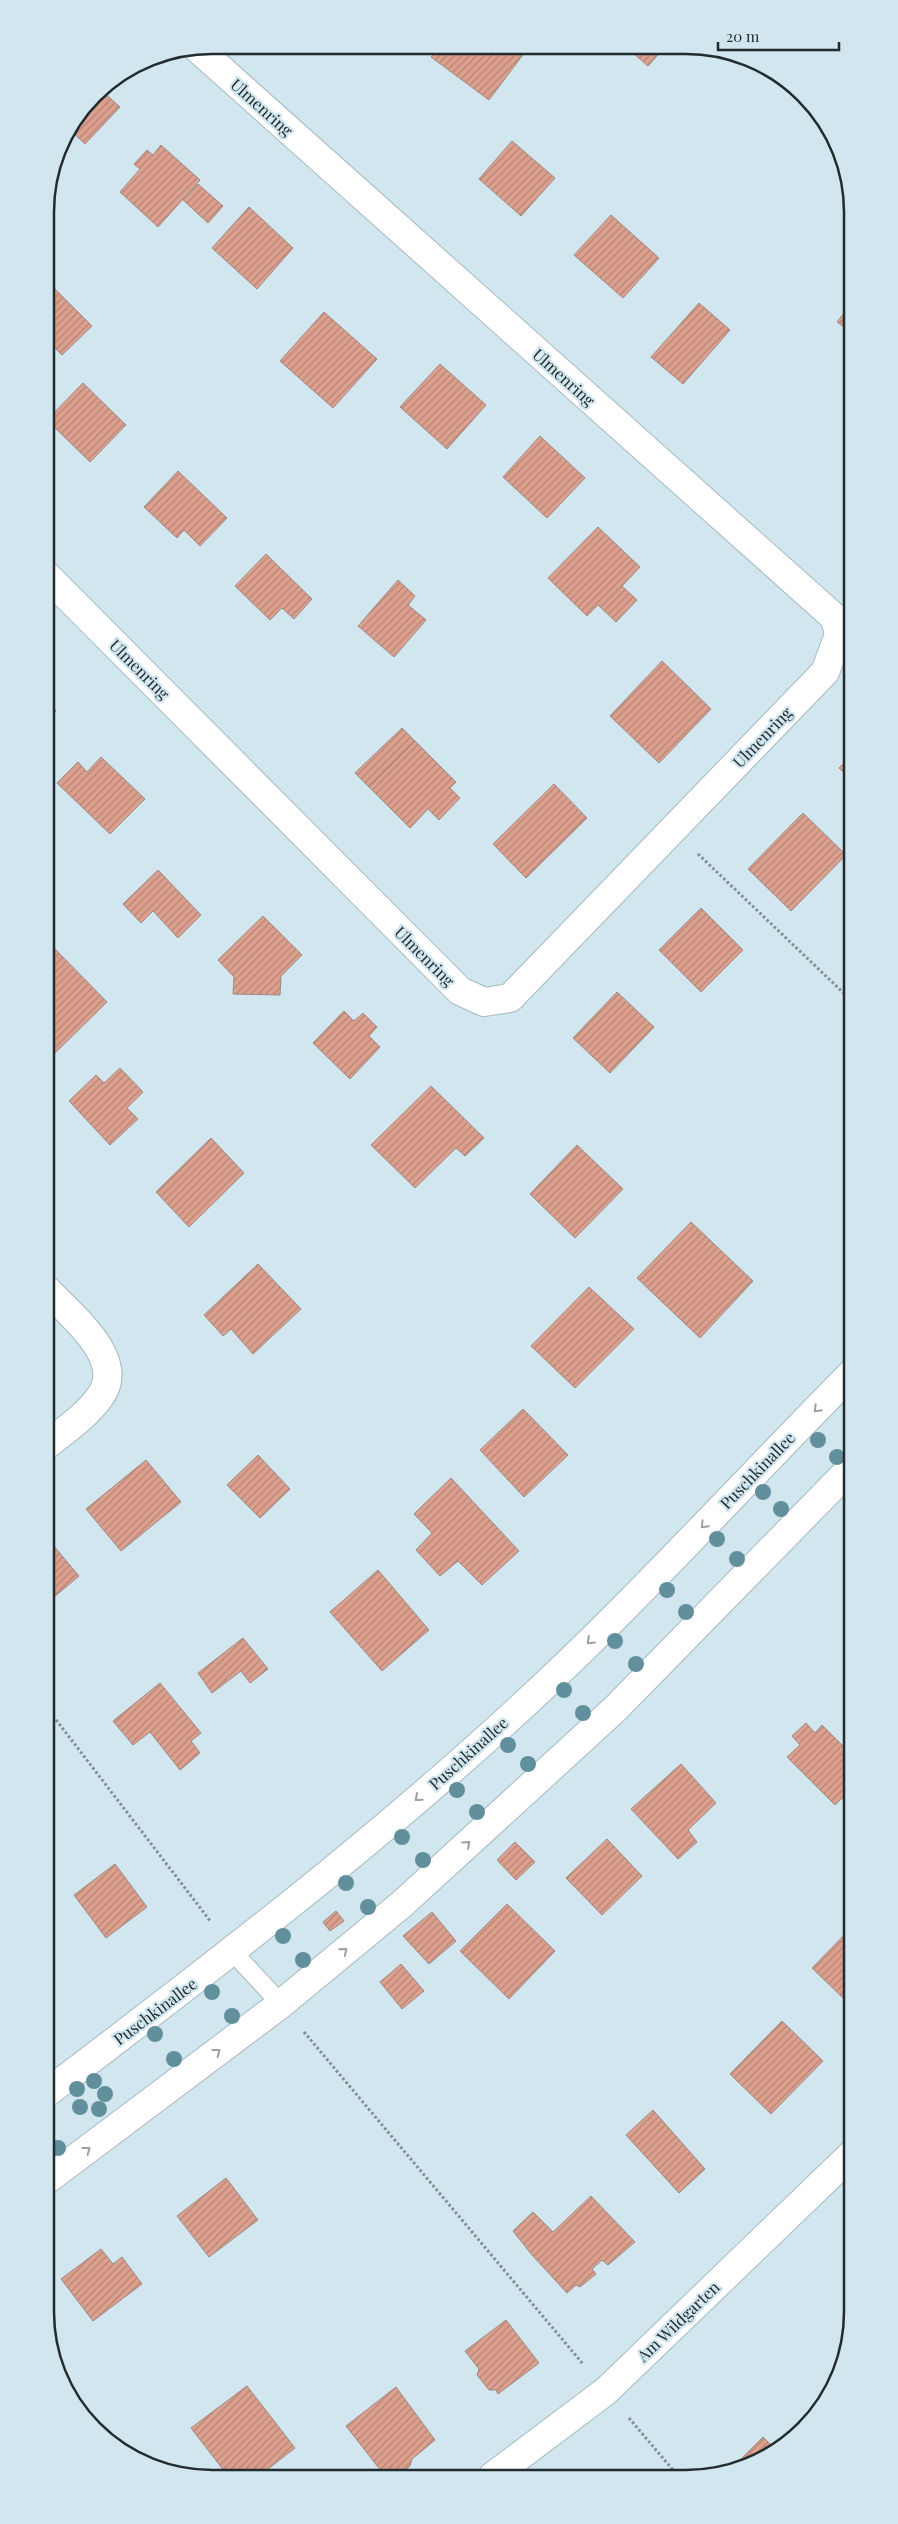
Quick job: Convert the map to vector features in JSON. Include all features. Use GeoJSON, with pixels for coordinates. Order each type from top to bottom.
{"type":"FeatureCollection","features":[{"type":"Feature","properties":{"kind":"street","name":"Ulmenring"},"geometry":{"type":"LineString","coordinates":[[54,583],[460,991],[484,1002],[510,998],[674,831],[825,672],[839,635],[834,618],[204,54]]}},
{"type":"Feature","properties":{"kind":"street"},"geometry":{"type":"LineString","coordinates":[[54,1298],[102,1349],[108,1369],[107,1380],[100,1397],[87,1412],[54,1439]]}},
{"type":"Feature","properties":{"kind":"street","name":"Puschkinallee"},"geometry":{"type":"LineString","coordinates":[[54,2087],[233,1952],[406,1808],[597,1635],[844,1381]]}},
{"type":"Feature","properties":{"kind":"street"},"geometry":{"type":"LineString","coordinates":[[54,2174],[281,2004],[402,1904],[615,1709],[844,1476]]}},
{"type":"Feature","properties":{"kind":"street","name":"Am Wildgarten"},"geometry":{"type":"LineString","coordinates":[[501,2470],[606,2391],[844,2162]]}},
{"type":"Feature","properties":{"kind":"lane"},"geometry":{"type":"LineString","coordinates":[[233,1952],[281,2004]]}},
{"type":"Feature","properties":{"kind":"path"},"geometry":{"type":"LineString","coordinates":[[674,831],[844,993]]}},
{"type":"Feature","properties":{"kind":"path"},"geometry":{"type":"LineString","coordinates":[[54,1717],[233,1952]]}},
{"type":"Feature","properties":{"kind":"path"},"geometry":{"type":"LineString","coordinates":[[281,2004],[673,2470]]}},
{"type":"Feature","properties":{"kind":"building"},"geometry":{"type":"Polygon","coordinates":[[[433,54],[524,54],[489,100],[431,57],[433,54]]]}},
{"type":"Feature","properties":{"kind":"building"},"geometry":{"type":"Polygon","coordinates":[[[634,54],[659,54],[648,66],[634,54]]]}},
{"type":"Feature","properties":{"kind":"building"},"geometry":{"type":"Polygon","coordinates":[[[106,95],[120,107],[85,144],[74,134],[86,116],[106,95]]]}},
{"type":"Feature","properties":{"kind":"building"},"geometry":{"type":"Polygon","coordinates":[[[512,141],[555,178],[521,216],[479,179],[512,141]]]}},
{"type":"Feature","properties":{"kind":"building"},"geometry":{"type":"Polygon","coordinates":[[[161,145],[200,180],[158,227],[120,192],[140,169],[134,164],[147,150],[153,155],[161,145]]]}},
{"type":"Feature","properties":{"kind":"building"},"geometry":{"type":"Polygon","coordinates":[[[198,184],[223,206],[208,223],[183,200],[198,184]]]}},
{"type":"Feature","properties":{"kind":"building"},"geometry":{"type":"Polygon","coordinates":[[[249,207],[293,248],[257,289],[212,248],[249,207]]]}},
{"type":"Feature","properties":{"kind":"building"},"geometry":{"type":"Polygon","coordinates":[[[611,215],[659,258],[623,298],[574,255],[611,215]]]}},
{"type":"Feature","properties":{"kind":"building"},"geometry":{"type":"Polygon","coordinates":[[[54,288],[92,326],[62,355],[54,347],[54,288]]]}},
{"type":"Feature","properties":{"kind":"building"},"geometry":{"type":"Polygon","coordinates":[[[699,303],[730,330],[683,384],[651,357],[699,303]]]}},
{"type":"Feature","properties":{"kind":"building"},"geometry":{"type":"Polygon","coordinates":[[[324,312],[377,359],[333,408],[280,361],[324,312]]]}},
{"type":"Feature","properties":{"kind":"building"},"geometry":{"type":"Polygon","coordinates":[[[844,313],[844,327],[837,322],[844,313]]]}},
{"type":"Feature","properties":{"kind":"building"},"geometry":{"type":"Polygon","coordinates":[[[440,364],[486,405],[447,449],[400,407],[440,364]]]}},
{"type":"Feature","properties":{"kind":"building"},"geometry":{"type":"Polygon","coordinates":[[[83,383],[126,425],[90,462],[54,427],[54,413],[83,383]]]}},
{"type":"Feature","properties":{"kind":"building"},"geometry":{"type":"Polygon","coordinates":[[[540,436],[585,478],[547,518],[503,477],[540,436]]]}},
{"type":"Feature","properties":{"kind":"building"},"geometry":{"type":"Polygon","coordinates":[[[178,471],[227,518],[200,546],[184,530],[177,538],[144,507],[178,471]]]}},
{"type":"Feature","properties":{"kind":"building"},"geometry":{"type":"Polygon","coordinates":[[[598,527],[640,567],[622,586],[637,600],[616,622],[598,605],[587,616],[548,578],[598,527]]]}},
{"type":"Feature","properties":{"kind":"building"},"geometry":{"type":"Polygon","coordinates":[[[266,554],[312,599],[294,619],[282,608],[270,620],[235,586],[266,554]]]}},
{"type":"Feature","properties":{"kind":"building"},"geometry":{"type":"Polygon","coordinates":[[[398,580],[415,596],[408,605],[426,620],[394,657],[358,626],[398,580]]]}},
{"type":"Feature","properties":{"kind":"building"},"geometry":{"type":"Polygon","coordinates":[[[662,661],[711,709],[659,763],[610,716],[662,661]]]}},
{"type":"Feature","properties":{"kind":"building"},"geometry":{"type":"Polygon","coordinates":[[[402,728],[415,741],[369,787],[355,773],[402,728]]]}},
{"type":"Feature","properties":{"kind":"building"},"geometry":{"type":"Polygon","coordinates":[[[415,741],[456,782],[450,788],[460,798],[439,820],[428,809],[410,828],[369,787],[415,741]]]}},
{"type":"Feature","properties":{"kind":"building"},"geometry":{"type":"Polygon","coordinates":[[[101,757],[145,799],[110,834],[57,783],[78,762],[87,772],[101,757]]]}},
{"type":"Feature","properties":{"kind":"building"},"geometry":{"type":"Polygon","coordinates":[[[844,763],[844,773],[839,768],[844,763]]]}},
{"type":"Feature","properties":{"kind":"building"},"geometry":{"type":"Polygon","coordinates":[[[554,784],[587,818],[526,878],[493,844],[554,784]]]}},
{"type":"Feature","properties":{"kind":"building"},"geometry":{"type":"Polygon","coordinates":[[[803,813],[844,853],[844,857],[791,911],[748,869],[803,813]]]}},
{"type":"Feature","properties":{"kind":"building"},"geometry":{"type":"Polygon","coordinates":[[[158,870],[201,915],[178,938],[153,911],[141,923],[123,904],[158,870]]]}},
{"type":"Feature","properties":{"kind":"building"},"geometry":{"type":"Polygon","coordinates":[[[701,908],[743,950],[701,992],[659,950],[701,908]]]}},
{"type":"Feature","properties":{"kind":"building"},"geometry":{"type":"Polygon","coordinates":[[[263,916],[302,955],[281,976],[280,995],[233,994],[234,977],[218,960],[263,916]]]}},
{"type":"Feature","properties":{"kind":"building"},"geometry":{"type":"Polygon","coordinates":[[[54,948],[107,1002],[54,1054],[54,948]]]}},
{"type":"Feature","properties":{"kind":"building"},"geometry":{"type":"Polygon","coordinates":[[[617,992],[654,1027],[610,1073],[573,1038],[617,992]]]}},
{"type":"Feature","properties":{"kind":"building"},"geometry":{"type":"Polygon","coordinates":[[[344,1011],[354,1021],[363,1013],[377,1027],[369,1036],[380,1047],[350,1079],[313,1043],[344,1011]]]}},
{"type":"Feature","properties":{"kind":"building"},"geometry":{"type":"Polygon","coordinates":[[[120,1068],[143,1092],[127,1108],[138,1119],[110,1145],[69,1101],[96,1075],[104,1083],[120,1068]]]}},
{"type":"Feature","properties":{"kind":"building"},"geometry":{"type":"Polygon","coordinates":[[[431,1086],[484,1138],[465,1156],[456,1148],[415,1188],[371,1145],[431,1086]]]}},
{"type":"Feature","properties":{"kind":"building"},"geometry":{"type":"Polygon","coordinates":[[[211,1138],[244,1173],[189,1227],[156,1192],[211,1138]]]}},
{"type":"Feature","properties":{"kind":"building"},"geometry":{"type":"Polygon","coordinates":[[[577,1145],[623,1189],[575,1238],[530,1194],[577,1145]]]}},
{"type":"Feature","properties":{"kind":"building"},"geometry":{"type":"Polygon","coordinates":[[[691,1222],[753,1281],[700,1338],[637,1278],[691,1222]]]}},
{"type":"Feature","properties":{"kind":"building"},"geometry":{"type":"Polygon","coordinates":[[[258,1264],[301,1309],[253,1354],[231,1329],[223,1336],[204,1315],[258,1264]]]}},
{"type":"Feature","properties":{"kind":"building"},"geometry":{"type":"Polygon","coordinates":[[[589,1287],[634,1329],[575,1388],[531,1346],[589,1287]]]}},
{"type":"Feature","properties":{"kind":"building"},"geometry":{"type":"Polygon","coordinates":[[[523,1409],[568,1455],[524,1497],[480,1450],[523,1409]]]}},
{"type":"Feature","properties":{"kind":"building"},"geometry":{"type":"Polygon","coordinates":[[[258,1455],[290,1489],[260,1518],[227,1485],[258,1455]]]}},
{"type":"Feature","properties":{"kind":"building"},"geometry":{"type":"Polygon","coordinates":[[[146,1460],[181,1502],[121,1551],[86,1509],[146,1460]]]}},
{"type":"Feature","properties":{"kind":"building"},"geometry":{"type":"Polygon","coordinates":[[[451,1478],[519,1551],[482,1585],[458,1561],[440,1576],[416,1550],[432,1533],[414,1514],[451,1478]]]}},
{"type":"Feature","properties":{"kind":"building"},"geometry":{"type":"Polygon","coordinates":[[[54,1546],[79,1576],[54,1597],[54,1546]]]}},
{"type":"Feature","properties":{"kind":"building"},"geometry":{"type":"Polygon","coordinates":[[[378,1570],[429,1630],[382,1671],[330,1612],[378,1570]]]}},
{"type":"Feature","properties":{"kind":"building"},"geometry":{"type":"Polygon","coordinates":[[[243,1638],[268,1669],[250,1683],[241,1671],[212,1693],[198,1673],[243,1638]]]}},
{"type":"Feature","properties":{"kind":"building"},"geometry":{"type":"Polygon","coordinates":[[[160,1683],[201,1733],[191,1741],[200,1753],[180,1770],[150,1732],[133,1745],[113,1721],[160,1683]]]}},
{"type":"Feature","properties":{"kind":"building"},"geometry":{"type":"Polygon","coordinates":[[[806,1723],[815,1733],[822,1725],[844,1747],[844,1797],[835,1805],[787,1757],[800,1745],[792,1736],[806,1723]]]}},
{"type":"Feature","properties":{"kind":"building"},"geometry":{"type":"Polygon","coordinates":[[[681,1764],[716,1803],[688,1830],[697,1842],[678,1859],[631,1809],[681,1764]]]}},
{"type":"Feature","properties":{"kind":"building"},"geometry":{"type":"Polygon","coordinates":[[[607,1839],[642,1876],[602,1915],[566,1878],[607,1839]]]}},
{"type":"Feature","properties":{"kind":"building"},"geometry":{"type":"Polygon","coordinates":[[[515,1842],[535,1862],[516,1880],[497,1860],[515,1842]]]}},
{"type":"Feature","properties":{"kind":"building"},"geometry":{"type":"Polygon","coordinates":[[[115,1864],[147,1907],[106,1938],[74,1895],[115,1864]]]}},
{"type":"Feature","properties":{"kind":"building"},"geometry":{"type":"Polygon","coordinates":[[[507,1904],[555,1951],[509,1999],[460,1951],[507,1904]]]}},
{"type":"Feature","properties":{"kind":"building"},"geometry":{"type":"Polygon","coordinates":[[[336,1911],[344,1921],[330,1931],[323,1922],[336,1911]]]}},
{"type":"Feature","properties":{"kind":"building"},"geometry":{"type":"Polygon","coordinates":[[[432,1912],[456,1941],[429,1964],[403,1936],[432,1912]]]}},
{"type":"Feature","properties":{"kind":"building"},"geometry":{"type":"Polygon","coordinates":[[[844,1935],[844,1997],[812,1968],[844,1935]]]}},
{"type":"Feature","properties":{"kind":"building"},"geometry":{"type":"Polygon","coordinates":[[[401,1964],[424,1991],[402,2009],[380,1982],[401,1964]]]}},
{"type":"Feature","properties":{"kind":"building"},"geometry":{"type":"Polygon","coordinates":[[[782,2021],[823,2061],[771,2114],[730,2074],[782,2021]]]}},
{"type":"Feature","properties":{"kind":"building"},"geometry":{"type":"Polygon","coordinates":[[[653,2110],[705,2169],[679,2193],[626,2135],[653,2110]]]}},
{"type":"Feature","properties":{"kind":"building"},"geometry":{"type":"Polygon","coordinates":[[[226,2178],[258,2220],[209,2257],[177,2216],[226,2178]]]}},
{"type":"Feature","properties":{"kind":"building"},"geometry":{"type":"Polygon","coordinates":[[[591,2196],[635,2242],[608,2265],[602,2260],[592,2269],[596,2274],[580,2287],[576,2285],[567,2293],[513,2231],[533,2212],[553,2232],[591,2196]]]}},
{"type":"Feature","properties":{"kind":"building"},"geometry":{"type":"Polygon","coordinates":[[[101,2249],[113,2264],[122,2257],[142,2284],[93,2321],[61,2279],[101,2249]]]}},
{"type":"Feature","properties":{"kind":"building"},"geometry":{"type":"Polygon","coordinates":[[[506,2320],[539,2363],[498,2394],[496,2390],[489,2390],[477,2375],[479,2369],[465,2351],[506,2320]]]}},
{"type":"Feature","properties":{"kind":"building"},"geometry":{"type":"Polygon","coordinates":[[[247,2386],[295,2448],[267,2470],[223,2470],[191,2428],[247,2386]]]}},
{"type":"Feature","properties":{"kind":"building"},"geometry":{"type":"Polygon","coordinates":[[[396,2387],[435,2440],[412,2459],[410,2466],[406,2470],[380,2470],[346,2426],[396,2387]]]}},
{"type":"Feature","properties":{"kind":"building"},"geometry":{"type":"Polygon","coordinates":[[[763,2437],[771,2445],[747,2458],[739,2461],[763,2437]]]}}]}
